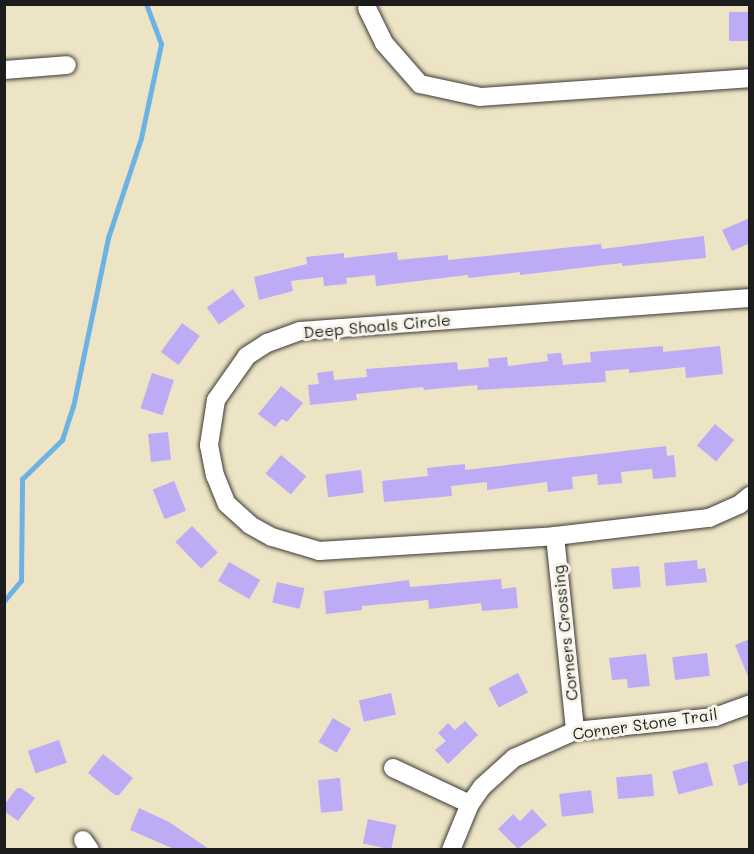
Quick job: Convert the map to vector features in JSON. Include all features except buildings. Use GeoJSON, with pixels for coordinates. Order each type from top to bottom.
{"type":"FeatureCollection","features":[{"type":"Feature","properties":{"kind":"street"},"geometry":{"type":"LineString","coordinates":[[367,8],[384,43],[420,84],[480,97],[750,78]]}},
{"type":"Feature","properties":{"kind":"street"},"geometry":{"type":"LineString","coordinates":[[4,70],[67,65]]}},
{"type":"Feature","properties":{"kind":"street","name":"Deep Shoals Circle"},"geometry":{"type":"LineString","coordinates":[[750,298],[300,331],[267,343],[247,356],[216,400],[209,445],[215,475],[227,504],[250,525],[272,537],[319,551],[555,536],[709,518],[740,504],[750,496]]}},
{"type":"Feature","properties":{"kind":"street","name":"Corners Crossing"},"geometry":{"type":"LineString","coordinates":[[555,536],[575,731]]}},
{"type":"Feature","properties":{"kind":"street","name":"Corner Stone Trail"},"geometry":{"type":"LineString","coordinates":[[451,849],[470,804],[482,787],[514,758],[575,731],[715,717],[750,704]]}},
{"type":"Feature","properties":{"kind":"street"},"geometry":{"type":"LineString","coordinates":[[393,768],[470,804]]}},
{"type":"Feature","properties":{"kind":"waterway"},"geometry":{"type":"LineString","coordinates":[[4,601],[21,581],[22,479],[62,440],[73,407],[108,238],[141,138],[161,44],[146,4]]}}]}
